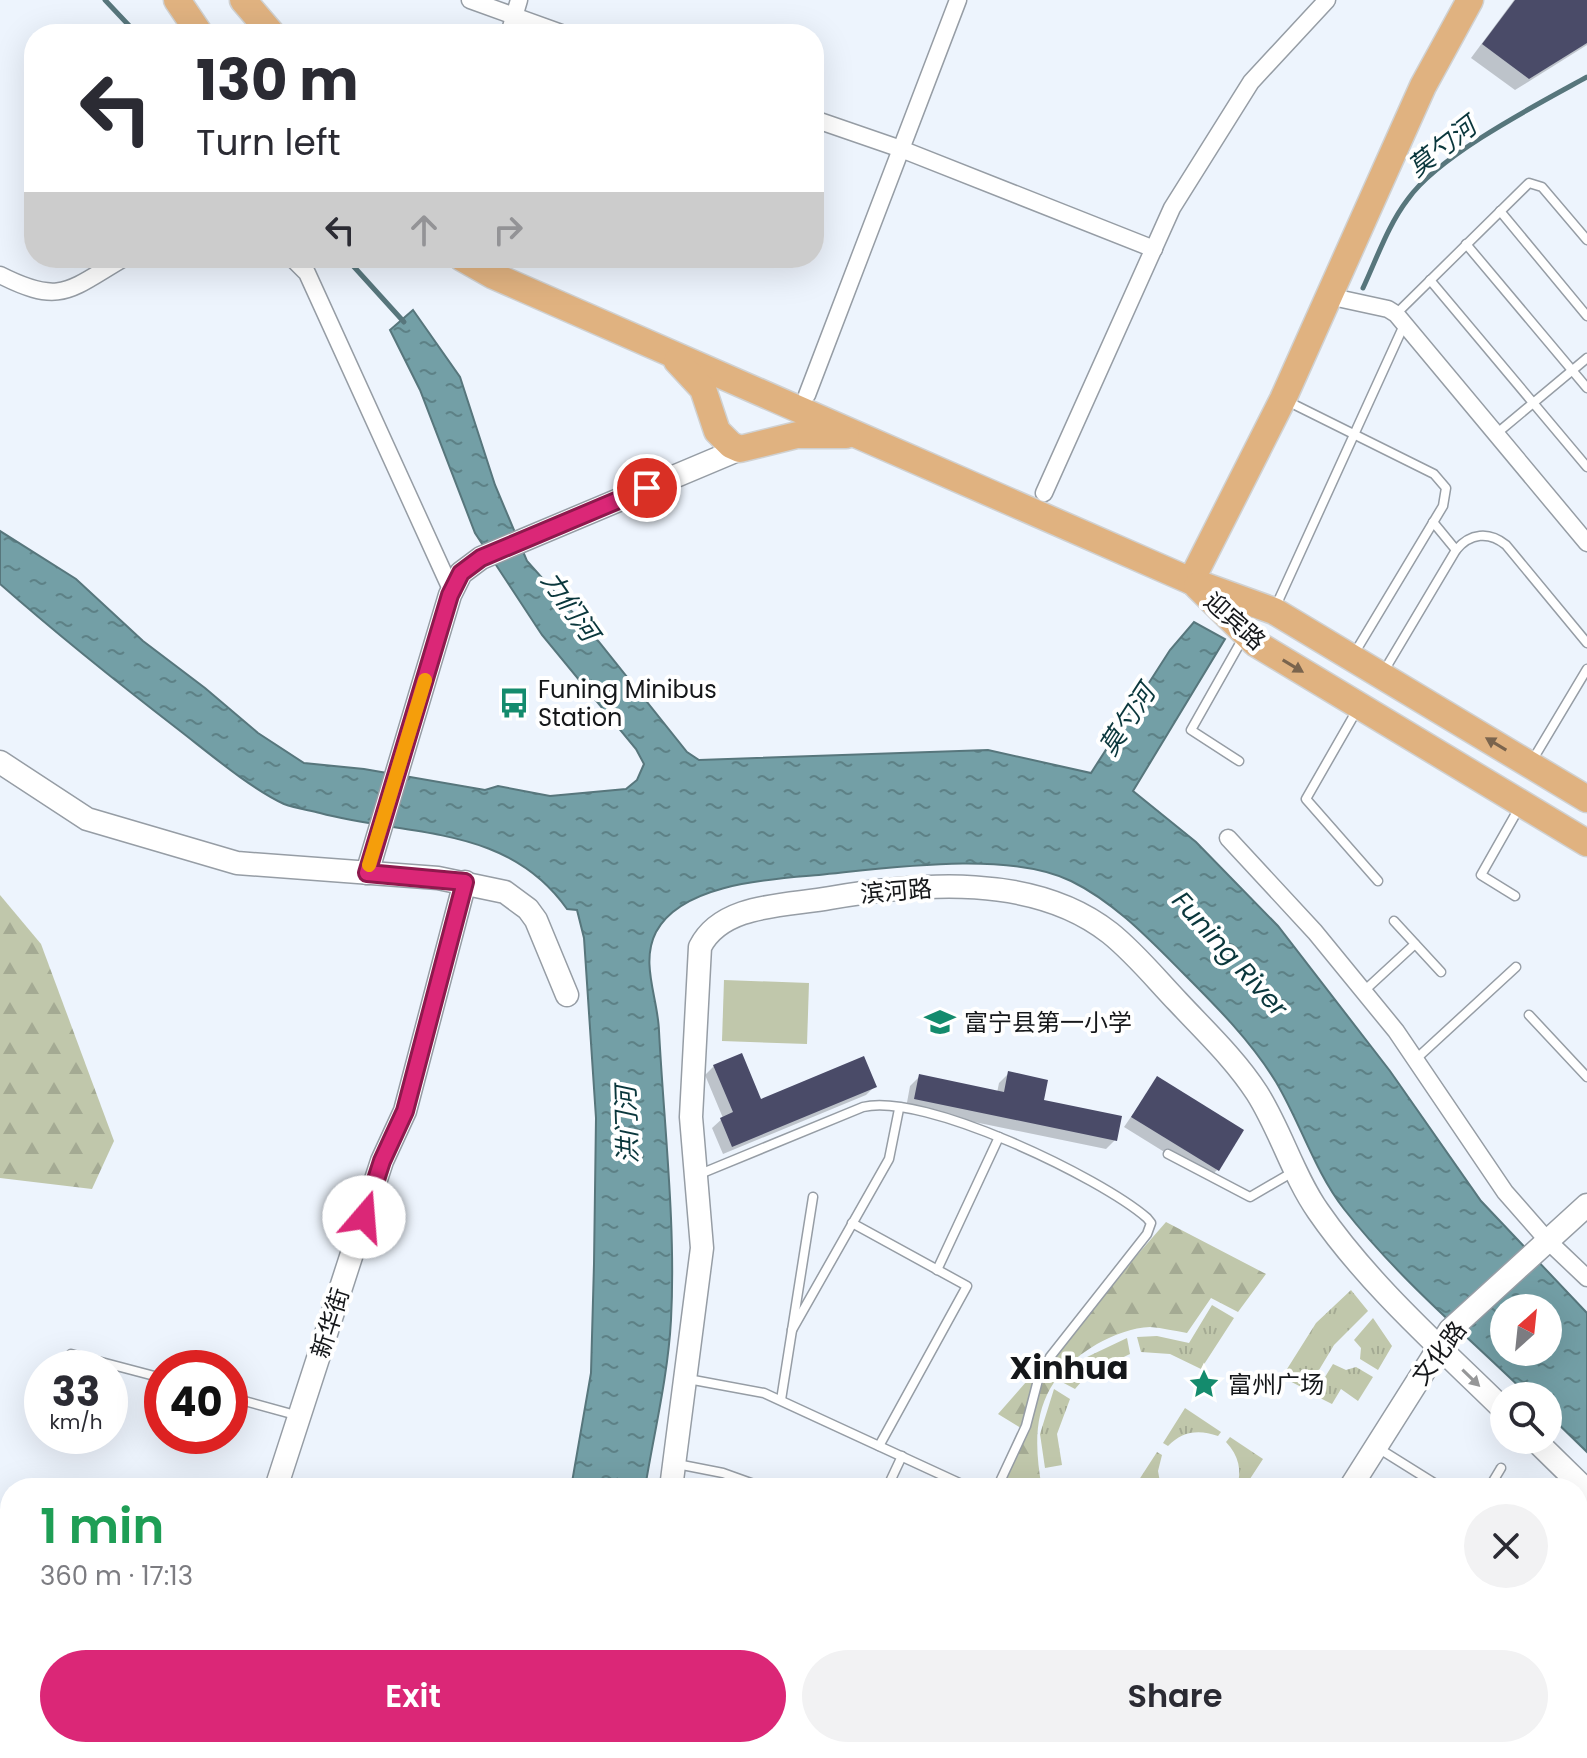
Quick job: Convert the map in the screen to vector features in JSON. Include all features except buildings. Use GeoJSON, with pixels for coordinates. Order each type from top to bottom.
{"type":"FeatureCollection","features":[{"type":"Feature","properties":{"kind":"main road"},"geometry":{"type":"LineString","coordinates":[[177,0],[193,24]]}},
{"type":"Feature","properties":{"kind":"main road"},"geometry":{"type":"LineString","coordinates":[[243,0],[263,24]]}},
{"type":"Feature","properties":{"kind":"main road"},"geometry":{"type":"LineString","coordinates":[[484,268],[1191,581],[1283,399],[1423,86],[1470,0]]}},
{"type":"Feature","properties":{"kind":"main road"},"geometry":{"type":"LineString","coordinates":[[657,347],[697,380],[709,400],[723,439],[740,449],[776,438],[820,434],[865,438]]}},
{"type":"Feature","properties":{"kind":"main road"},"geometry":{"type":"LineString","coordinates":[[715,421],[717,402],[730,386],[739,382]]}},
{"type":"Feature","properties":{"kind":"main road"},"geometry":{"type":"LineString","coordinates":[[776,438],[784,420],[781,401]]}},
{"type":"Feature","properties":{"kind":"main road","name":"迎宾路"},"geometry":{"type":"LineString","coordinates":[[1191,581],[1274,611],[1587,799]]}},
{"type":"Feature","properties":{"kind":"main road","name":"迎宾路"},"geometry":{"type":"LineString","coordinates":[[1191,581],[1255,643],[1586,840]]}},
{"type":"Feature","properties":{"kind":"street"},"geometry":{"type":"LineString","coordinates":[[470,0],[535,24]]}},
{"type":"Feature","properties":{"kind":"street"},"geometry":{"type":"LineString","coordinates":[[512,24],[519,0]]}},
{"type":"Feature","properties":{"kind":"street"},"geometry":{"type":"LineString","coordinates":[[807,395],[958,0]]}},
{"type":"Feature","properties":{"kind":"street"},"geometry":{"type":"LineString","coordinates":[[1044,493],[1172,208],[1251,82],[1327,0]]}},
{"type":"Feature","properties":{"kind":"street"},"geometry":{"type":"LineString","coordinates":[[824,122],[901,149],[1154,249]]}},
{"type":"Feature","properties":{"kind":"street"},"geometry":{"type":"LineString","coordinates":[[0,275],[36,291],[64,293],[107,268]]}},
{"type":"Feature","properties":{"kind":"street"},"geometry":{"type":"LineString","coordinates":[[302,268],[307,273],[450,587]]}},
{"type":"Feature","properties":{"kind":"street"},"geometry":{"type":"LineString","coordinates":[[1328,296],[1388,309],[1400,320],[1587,543]]}},
{"type":"Feature","properties":{"kind":"street"},"geometry":{"type":"LineString","coordinates":[[702,465],[714,446],[715,421]]}},
{"type":"Feature","properties":{"kind":"street"},"geometry":{"type":"LineString","coordinates":[[367,873],[450,595],[461,573],[481,558],[740,449]]}},
{"type":"Feature","properties":{"kind":"street"},"geometry":{"type":"LineString","coordinates":[[0,762],[87,819],[237,863],[465,882],[505,892],[528,909],[547,940],[567,995]]}},
{"type":"Feature","properties":{"kind":"street"},"geometry":{"type":"LineString","coordinates":[[1228,838],[1364,991],[1416,1059],[1499,1183],[1548,1241],[1587,1278]]}},
{"type":"Feature","properties":{"kind":"street","name":"新华街"},"geometry":{"type":"LineString","coordinates":[[279,1478],[382,1161],[405,1111],[465,882]]}},
{"type":"Feature","properties":{"kind":"street","name":"滨河路"},"geometry":{"type":"LineString","coordinates":[[673,1478],[702,1248],[691,1117],[697,955],[709,932],[723,920],[739,914],[924,887],[993,890],[1045,900],[1078,913],[1109,933],[1237,1065],[1263,1102],[1310,1199],[1344,1245],[1490,1396]]}},
{"type":"Feature","properties":{"kind":"street","name":"文化路"},"geometry":{"type":"LineString","coordinates":[[1356,1478],[1439,1346],[1455,1326],[1587,1205]]}},
{"type":"Feature","properties":{"kind":"street"},"geometry":{"type":"LineString","coordinates":[[1544,1454],[1560,1478]]}},
{"type":"Feature","properties":{"kind":"lane"},"geometry":{"type":"LineString","coordinates":[[1274,611],[1354,434],[1400,320],[1430,280],[1526,186],[1538,184],[1587,240]]}},
{"type":"Feature","properties":{"kind":"lane"},"geometry":{"type":"LineString","coordinates":[[1500,211],[1587,316]]}},
{"type":"Feature","properties":{"kind":"lane"},"geometry":{"type":"LineString","coordinates":[[1466,244],[1587,388]]}},
{"type":"Feature","properties":{"kind":"lane"},"geometry":{"type":"LineString","coordinates":[[1430,280],[1587,467]]}},
{"type":"Feature","properties":{"kind":"lane"},"geometry":{"type":"LineString","coordinates":[[1496,434],[1587,358]]}},
{"type":"Feature","properties":{"kind":"lane"},"geometry":{"type":"LineString","coordinates":[[1283,399],[1439,477],[1447,494],[1352,658]]}},
{"type":"Feature","properties":{"kind":"lane"},"geometry":{"type":"LineString","coordinates":[[1433,522],[1456,550]]}},
{"type":"Feature","properties":{"kind":"lane"},"geometry":{"type":"LineString","coordinates":[[1381,675],[1456,550],[1466,540],[1479,535],[1500,540],[1587,643]]}},
{"type":"Feature","properties":{"kind":"lane"},"geometry":{"type":"LineString","coordinates":[[1239,761],[1191,730],[1246,634]]}},
{"type":"Feature","properties":{"kind":"lane"},"geometry":{"type":"LineString","coordinates":[[1530,765],[1587,669]]}},
{"type":"Feature","properties":{"kind":"lane"},"geometry":{"type":"LineString","coordinates":[[1359,706],[1306,799],[1378,881]]}},
{"type":"Feature","properties":{"kind":"lane"},"geometry":{"type":"LineString","coordinates":[[1515,896],[1481,875],[1522,804]]}},
{"type":"Feature","properties":{"kind":"lane"},"geometry":{"type":"LineString","coordinates":[[1394,921],[1441,972]]}},
{"type":"Feature","properties":{"kind":"lane"},"geometry":{"type":"LineString","coordinates":[[1364,991],[1415,944]]}},
{"type":"Feature","properties":{"kind":"lane"},"geometry":{"type":"LineString","coordinates":[[1416,1059],[1516,967]]}},
{"type":"Feature","properties":{"kind":"lane"},"geometry":{"type":"LineString","coordinates":[[1529,1015],[1587,1077]]}},
{"type":"Feature","properties":{"kind":"lane"},"geometry":{"type":"LineString","coordinates":[[694,1176],[863,1107],[899,1109],[926,1113],[1051,1158],[1142,1213],[1151,1223],[1147,1234],[1050,1357],[1038,1380],[1026,1426],[1002,1478]]}},
{"type":"Feature","properties":{"kind":"lane"},"geometry":{"type":"LineString","coordinates":[[792,1330],[892,1153],[899,1109]]}},
{"type":"Feature","properties":{"kind":"lane"},"geometry":{"type":"LineString","coordinates":[[937,1270],[999,1137]]}},
{"type":"Feature","properties":{"kind":"lane"},"geometry":{"type":"LineString","coordinates":[[1168,1154],[1250,1197],[1295,1171]]}},
{"type":"Feature","properties":{"kind":"lane"},"geometry":{"type":"LineString","coordinates":[[781,1400],[813,1197]]}},
{"type":"Feature","properties":{"kind":"lane"},"geometry":{"type":"LineString","coordinates":[[852,1223],[967,1286],[879,1446]]}},
{"type":"Feature","properties":{"kind":"lane"},"geometry":{"type":"LineString","coordinates":[[687,1378],[747,1388],[781,1400],[949,1478]]}},
{"type":"Feature","properties":{"kind":"lane"},"geometry":{"type":"LineString","coordinates":[[248,1402],[299,1416]]}},
{"type":"Feature","properties":{"kind":"lane"},"geometry":{"type":"LineString","coordinates":[[1375,1447],[1426,1478]]}},
{"type":"Feature","properties":{"kind":"lane"},"geometry":{"type":"LineString","coordinates":[[892,1478],[902,1456]]}},
{"type":"Feature","properties":{"kind":"lane"},"geometry":{"type":"LineString","coordinates":[[675,1463],[737,1478]]}},
{"type":"Feature","properties":{"kind":"lane"},"geometry":{"type":"LineString","coordinates":[[1495,1478],[1501,1468]]}},
{"type":"Feature","properties":{"kind":"green space"},"geometry":{"type":"Polygon","coordinates":[[[0,895],[41,944],[114,1141],[92,1189],[0,1178],[0,895]]]}},
{"type":"Feature","properties":{"kind":"green space"},"geometry":{"type":"Polygon","coordinates":[[[724,980],[809,983],[807,1044],[722,1041],[724,980]]]}},
{"type":"Feature","properties":{"kind":"green space"},"geometry":{"type":"Polygon","coordinates":[[[1166,1222],[1266,1274],[1238,1312],[1211,1298],[1187,1333],[1150,1327],[1123,1332],[1077,1358],[1062,1372],[1043,1405],[1037,1443],[1040,1478],[1005,1478],[1024,1430],[998,1414],[1166,1222]]]}},
{"type":"Feature","properties":{"kind":"green space"},"geometry":{"type":"Polygon","coordinates":[[[1351,1290],[1368,1311],[1334,1345],[1307,1390],[1282,1377],[1316,1323],[1351,1290]]]}},
{"type":"Feature","properties":{"kind":"green space"},"geometry":{"type":"Polygon","coordinates":[[[1212,1305],[1234,1318],[1201,1369],[1170,1354],[1141,1352],[1137,1337],[1157,1336],[1189,1343],[1212,1305]]]}},
{"type":"Feature","properties":{"kind":"green space"},"geometry":{"type":"Polygon","coordinates":[[[1373,1318],[1392,1346],[1378,1370],[1360,1359],[1361,1348],[1354,1340],[1373,1318]]]}},
{"type":"Feature","properties":{"kind":"green space"},"geometry":{"type":"Polygon","coordinates":[[[1127,1338],[1130,1354],[1088,1374],[1075,1389],[1060,1381],[1087,1357],[1127,1338]]]}},
{"type":"Feature","properties":{"kind":"green space"},"geometry":{"type":"Polygon","coordinates":[[[1333,1364],[1346,1370],[1356,1367],[1373,1377],[1358,1401],[1341,1389],[1332,1404],[1314,1395],[1333,1364]]]}},
{"type":"Feature","properties":{"kind":"green space"},"geometry":{"type":"Polygon","coordinates":[[[1054,1389],[1070,1399],[1057,1434],[1062,1465],[1045,1468],[1040,1434],[1054,1389]]]}},
{"type":"Feature","properties":{"kind":"green space"},"geometry":{"type":"Polygon","coordinates":[[[1185,1408],[1221,1432],[1218,1436],[1204,1432],[1191,1433],[1179,1437],[1168,1446],[1163,1443],[1185,1408]]]}},
{"type":"Feature","properties":{"kind":"green space"},"geometry":{"type":"Polygon","coordinates":[[[1230,1437],[1263,1459],[1251,1478],[1239,1478],[1237,1458],[1226,1442],[1230,1437]]]}},
{"type":"Feature","properties":{"kind":"green space"},"geometry":{"type":"Polygon","coordinates":[[[1157,1452],[1162,1455],[1159,1478],[1140,1478],[1157,1452]]]}},
{"type":"Feature","properties":{"kind":"water"},"geometry":{"type":"Polygon","coordinates":[[[413,310],[460,377],[495,485],[527,561],[599,642],[687,752],[699,760],[988,750],[1091,773],[1170,650],[1194,622],[1225,639],[1133,791],[1196,842],[1278,926],[1390,1071],[1481,1201],[1587,1313],[1587,1452],[1562,1428],[1562,1382],[1514,1382],[1498,1366],[1562,1366],[1562,1294],[1490,1294],[1490,1359],[1410,1282],[1344,1209],[1316,1163],[1285,1098],[1256,1052],[1144,934],[1116,910],[1071,881],[1015,866],[947,864],[777,879],[730,887],[686,903],[669,916],[656,932],[651,944],[650,968],[659,1031],[672,1248],[671,1320],[664,1383],[647,1478],[573,1478],[591,1373],[596,1118],[584,938],[577,910],[567,909],[543,881],[516,862],[486,848],[454,838],[297,808],[271,797],[230,770],[133,695],[0,584],[0,531],[76,579],[143,641],[258,733],[304,763],[364,769],[485,790],[498,786],[550,796],[626,789],[637,780],[644,764],[636,749],[542,635],[475,533],[420,390],[390,330],[413,310]]]}},
{"type":"Feature","properties":{"kind":"waterway","name":"力们河"},"geometry":{"type":"LineString","coordinates":[[105,0],[128,24]]}},
{"type":"Feature","properties":{"kind":"waterway","name":"莫勺河"},"geometry":{"type":"LineString","coordinates":[[1363,288],[1394,220],[1423,182],[1465,148],[1587,77]]}},
{"type":"Feature","properties":{"kind":"waterway","name":"力们河"},"geometry":{"type":"LineString","coordinates":[[355,268],[404,322]]}},
{"type":"Feature","properties":{"kind":"slow traffic"},"geometry":{"type":"LineString","coordinates":[[369,865],[425,680]]}},
{"type":"Feature","properties":{"kind":"place","name":"Funing Minibus Station"},"geometry":{"type":"Point","coordinates":[514,703]}},
{"type":"Feature","properties":{"kind":"place","name":"富宁县第一小学"},"geometry":{"type":"Point","coordinates":[940,1022]}},
{"type":"Feature","properties":{"kind":"place","name":"富州广场"},"geometry":{"type":"Point","coordinates":[1204,1384]}},
{"type":"Feature","properties":{"kind":"district","name":"Xinhua"},"geometry":{"type":"Point","coordinates":[1069,1367]}},
{"type":"Feature","properties":{"kind":"route"},"geometry":{"type":"LineString","coordinates":[[364,1217],[382,1161],[405,1111],[465,882],[367,873],[450,595],[461,573],[481,558],[647,488]]}},
{"type":"Feature","properties":{"kind":"water label","name":"Funing River"},"geometry":{"type":"Point","coordinates":[1230,954]}},
{"type":"Feature","properties":{"kind":"water label","name":"洪门河"},"geometry":{"type":"Point","coordinates":[627,1125]}}]}
